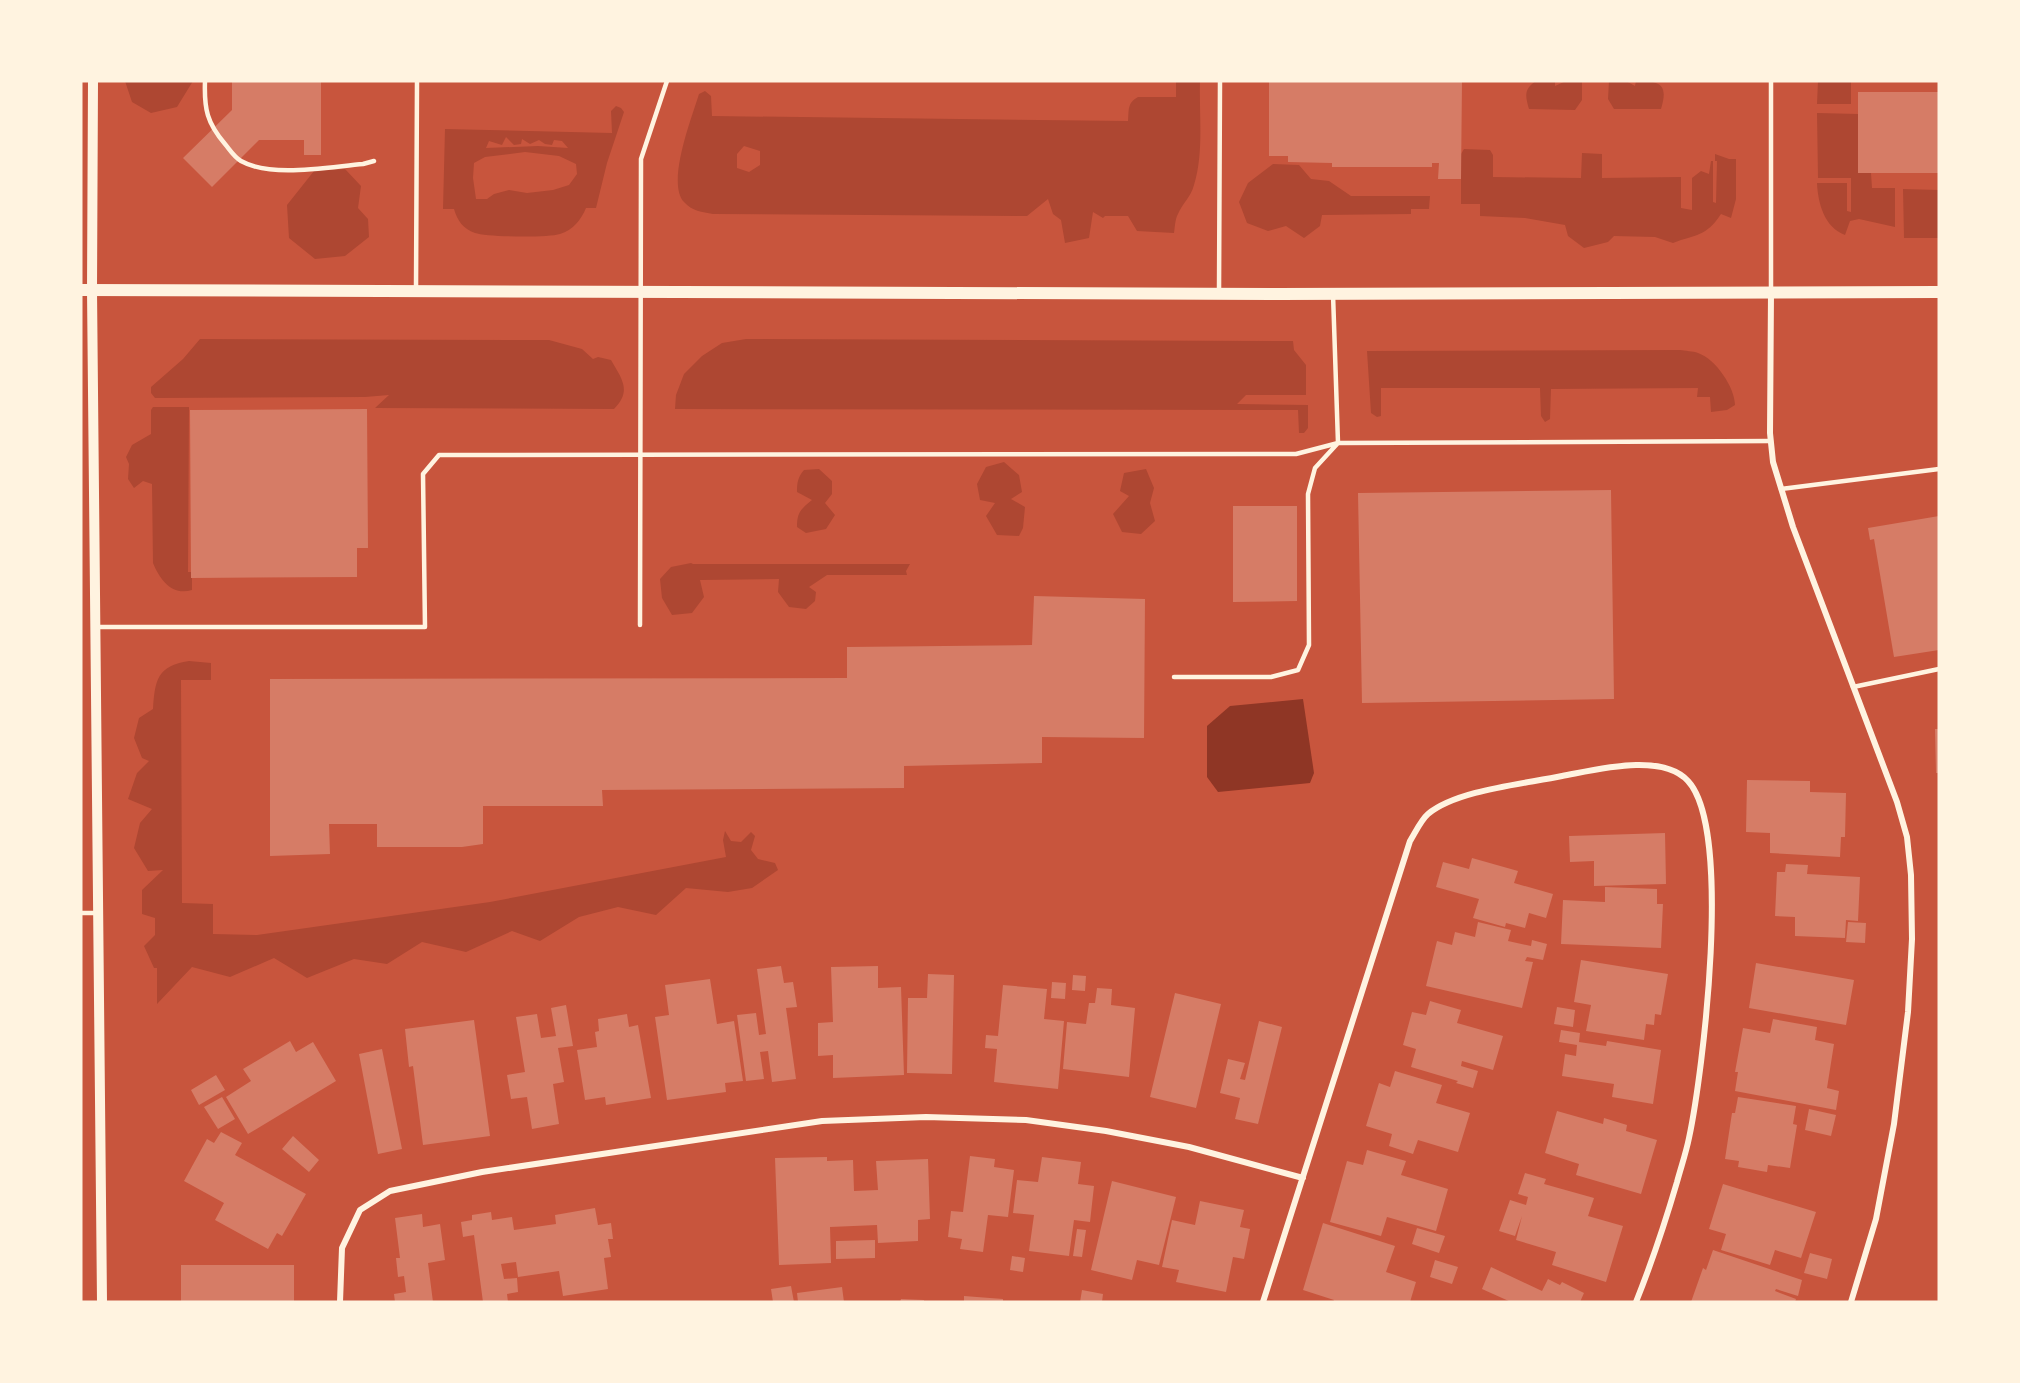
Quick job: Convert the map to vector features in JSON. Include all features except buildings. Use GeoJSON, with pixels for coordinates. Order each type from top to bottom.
{"type":"FeatureCollection","features":[{"type":"Feature","properties":{"kind":"main road"},"geometry":{"type":"LineString","coordinates":[[86,290],[1333,294],[1939,292]]}},
{"type":"Feature","properties":{"kind":"street"},"geometry":{"type":"LineString","coordinates":[[93,81],[86,290],[96,627],[102,1302]]}},
{"type":"Feature","properties":{"kind":"street"},"geometry":{"type":"LineString","coordinates":[[1771,293],[1773,462],[1793,526],[1897,801],[1907,837],[1911,875],[1912,939],[1908,1012],[1894,1124],[1876,1219],[1851,1302]]}},
{"type":"Feature","properties":{"kind":"street"},"geometry":{"type":"LineString","coordinates":[[1263,1302],[1410,841],[1427,815],[1460,796],[1619,765],[1646,765],[1673,771],[1688,781],[1699,800],[1711,852],[1710,962],[1703,1047],[1689,1139],[1658,1246],[1636,1302]]}},
{"type":"Feature","properties":{"kind":"street"},"geometry":{"type":"LineString","coordinates":[[340,1302],[342,1248],[360,1210],[390,1191],[482,1172],[822,1121],[926,1117],[1026,1120],[1106,1131],[1189,1147],[1303,1178]]}},
{"type":"Feature","properties":{"kind":"lane"},"geometry":{"type":"LineString","coordinates":[[205,81],[204,104],[212,129],[238,160],[255,167],[281,171],[363,164],[374,161]]}},
{"type":"Feature","properties":{"kind":"lane"},"geometry":{"type":"LineString","coordinates":[[416,291],[417,81]]}},
{"type":"Feature","properties":{"kind":"lane"},"geometry":{"type":"LineString","coordinates":[[640,625],[641,159],[667,81]]}},
{"type":"Feature","properties":{"kind":"lane"},"geometry":{"type":"LineString","coordinates":[[1219,293],[1220,81]]}},
{"type":"Feature","properties":{"kind":"lane"},"geometry":{"type":"LineString","coordinates":[[1771,81],[1771,293]]}},
{"type":"Feature","properties":{"kind":"lane"},"geometry":{"type":"LineString","coordinates":[[1174,677],[1271,677],[1298,670],[1309,645],[1308,494],[1316,468],[1338,443],[1333,294]]}},
{"type":"Feature","properties":{"kind":"lane"},"geometry":{"type":"LineString","coordinates":[[96,627],[425,627],[423,474],[438,455],[1296,454],[1338,443],[1771,441]]}},
{"type":"Feature","properties":{"kind":"lane"},"geometry":{"type":"LineString","coordinates":[[1781,489],[1939,469]]}},
{"type":"Feature","properties":{"kind":"lane"},"geometry":{"type":"LineString","coordinates":[[1853,687],[1939,669]]}},
{"type":"Feature","properties":{"kind":"lane"},"geometry":{"type":"LineString","coordinates":[[81,913],[99,913]]}},
{"type":"Feature","properties":{"kind":"shaded area"},"geometry":{"type":"Polygon","coordinates":[[[125,81],[193,81],[177,107],[151,113],[132,102],[125,81]]]}},
{"type":"Feature","properties":{"kind":"shaded area"},"geometry":{"type":"Polygon","coordinates":[[[1176,81],[1200,81],[1200,147],[1197,173],[1193,189],[1177,216],[1174,233],[1137,231],[1128,216],[1105,216],[1103,218],[1093,212],[1089,238],[1065,243],[1061,220],[1053,214],[1048,199],[1027,216],[713,214],[690,207],[679,193],[679,166],[686,133],[699,94],[705,91],[711,96],[712,116],[1128,121],[1130,104],[1138,97],[1176,97],[1176,81]],[[744,146],[737,154],[737,168],[749,172],[760,165],[760,151],[744,146]]]}},
{"type":"Feature","properties":{"kind":"shaded area"},"geometry":{"type":"Polygon","coordinates":[[[1536,81],[1555,81],[1555,86],[1566,81],[1582,81],[1582,100],[1575,110],[1529,109],[1526,93],[1536,81]]]}},
{"type":"Feature","properties":{"kind":"shaded area"},"geometry":{"type":"Polygon","coordinates":[[[1609,81],[1626,81],[1635,86],[1636,81],[1660,85],[1664,94],[1661,109],[1614,109],[1608,99],[1609,81]]]}},
{"type":"Feature","properties":{"kind":"shaded area"},"geometry":{"type":"Polygon","coordinates":[[[1818,81],[1851,81],[1851,104],[1817,104],[1818,81]]]}},
{"type":"Feature","properties":{"kind":"shaded area"},"geometry":{"type":"Polygon","coordinates":[[[616,106],[624,112],[607,163],[596,208],[586,208],[569,230],[560,234],[543,236],[475,233],[464,227],[454,209],[443,209],[445,129],[612,133],[611,111],[616,106]],[[506,137],[502,145],[489,141],[486,148],[538,146],[568,148],[562,141],[554,140],[552,145],[539,140],[530,144],[522,139],[521,144],[514,145],[506,137]],[[525,152],[485,157],[474,163],[473,178],[476,199],[487,199],[494,194],[509,190],[527,193],[553,190],[569,185],[577,174],[576,164],[559,156],[525,152]]]}},
{"type":"Feature","properties":{"kind":"shaded area"},"geometry":{"type":"Polygon","coordinates":[[[1817,113],[1858,114],[1858,173],[1871,173],[1872,188],[1895,188],[1895,227],[1859,219],[1850,221],[1845,235],[1827,220],[1821,206],[1817,183],[1847,183],[1847,211],[1851,212],[1851,178],[1818,178],[1817,113]]]}},
{"type":"Feature","properties":{"kind":"shaded area"},"geometry":{"type":"Polygon","coordinates":[[[1464,149],[1490,150],[1493,155],[1493,177],[1581,178],[1582,153],[1602,154],[1602,178],[1681,177],[1681,208],[1692,210],[1692,178],[1701,171],[1709,174],[1711,161],[1713,161],[1713,202],[1716,203],[1717,161],[1715,161],[1715,154],[1736,159],[1736,199],[1731,218],[1721,214],[1705,231],[1673,243],[1655,237],[1614,236],[1608,242],[1584,248],[1568,236],[1565,225],[1525,218],[1480,216],[1480,204],[1461,204],[1461,154],[1464,149]]]}},
{"type":"Feature","properties":{"kind":"shaded area"},"geometry":{"type":"Polygon","coordinates":[[[1273,164],[1299,165],[1311,179],[1329,181],[1351,196],[1430,196],[1429,209],[1411,209],[1411,214],[1322,215],[1320,226],[1304,238],[1286,226],[1268,231],[1247,223],[1239,202],[1248,183],[1273,164]]]}},
{"type":"Feature","properties":{"kind":"shaded area"},"geometry":{"type":"Polygon","coordinates":[[[345,169],[361,186],[358,208],[368,219],[369,237],[345,256],[315,259],[289,238],[287,205],[314,171],[345,169]]]}},
{"type":"Feature","properties":{"kind":"shaded area"},"geometry":{"type":"Polygon","coordinates":[[[1903,189],[1939,190],[1939,238],[1904,238],[1903,189]]]}},
{"type":"Feature","properties":{"kind":"shaded area"},"geometry":{"type":"Polygon","coordinates":[[[200,339],[549,340],[582,349],[593,359],[598,357],[611,360],[622,379],[624,391],[614,409],[375,408],[389,395],[155,398],[151,393],[151,387],[183,359],[200,339]]]}},
{"type":"Feature","properties":{"kind":"shaded area"},"geometry":{"type":"Polygon","coordinates":[[[746,339],[1293,341],[1294,350],[1306,365],[1306,395],[1246,395],[1237,404],[1308,405],[1308,428],[1304,433],[1299,433],[1298,410],[675,409],[676,395],[684,374],[702,356],[722,343],[746,339]]]}},
{"type":"Feature","properties":{"kind":"shaded area"},"geometry":{"type":"Polygon","coordinates":[[[1680,350],[1705,356],[1718,368],[1732,391],[1735,405],[1727,410],[1711,412],[1710,397],[1697,397],[1698,388],[1551,389],[1550,419],[1545,422],[1541,416],[1540,388],[1381,388],[1381,416],[1377,417],[1371,413],[1367,351],[1680,350]]]}},
{"type":"Feature","properties":{"kind":"shaded area"},"geometry":{"type":"Polygon","coordinates":[[[153,407],[189,407],[188,572],[192,572],[192,590],[173,589],[159,575],[153,563],[152,484],[143,481],[134,488],[128,479],[129,464],[126,457],[132,445],[151,434],[153,407]]]}},
{"type":"Feature","properties":{"kind":"shaded area"},"geometry":{"type":"Polygon","coordinates":[[[1004,462],[1019,475],[1022,492],[1011,499],[1025,507],[1023,528],[1019,536],[997,535],[986,516],[995,503],[980,500],[977,484],[986,467],[1004,462]]]}},
{"type":"Feature","properties":{"kind":"shaded area"},"geometry":{"type":"Polygon","coordinates":[[[819,469],[832,481],[832,494],[825,503],[835,515],[826,529],[806,533],[797,527],[798,518],[802,509],[812,500],[797,492],[798,482],[804,470],[819,469]]]}},
{"type":"Feature","properties":{"kind":"shaded area"},"geometry":{"type":"Polygon","coordinates":[[[1146,469],[1154,488],[1150,503],[1155,521],[1141,534],[1122,532],[1113,514],[1129,496],[1120,491],[1124,473],[1146,469]]]}},
{"type":"Feature","properties":{"kind":"shaded area"},"geometry":{"type":"Polygon","coordinates":[[[691,563],[910,564],[906,571],[907,575],[827,575],[809,587],[816,592],[815,601],[806,609],[789,607],[778,592],[779,579],[700,580],[704,597],[692,613],[672,615],[662,598],[660,579],[671,567],[691,563]]]}},
{"type":"Feature","properties":{"kind":"shaded area"},"geometry":{"type":"Polygon","coordinates":[[[189,661],[211,663],[211,680],[181,680],[182,903],[213,904],[213,934],[257,935],[490,902],[726,857],[723,840],[725,831],[731,841],[741,842],[751,832],[755,836],[751,850],[758,859],[775,863],[778,870],[752,888],[728,892],[686,888],[656,915],[618,907],[579,917],[540,941],[512,931],[466,952],[422,942],[387,964],[354,959],[307,978],[274,958],[230,977],[192,967],[157,1004],[157,968],[154,968],[144,946],[155,935],[155,918],[142,914],[142,890],[163,870],[148,871],[134,848],[140,823],[152,809],[128,799],[137,773],[149,761],[142,758],[134,738],[139,718],[153,709],[157,682],[164,671],[178,663],[189,661]]]}},
{"type":"Feature","properties":{"kind":"shaded area"},"geometry":{"type":"Polygon","coordinates":[[[1303,699],[1314,773],[1310,783],[1218,792],[1207,777],[1207,726],[1230,706],[1303,699]]]}}]}
